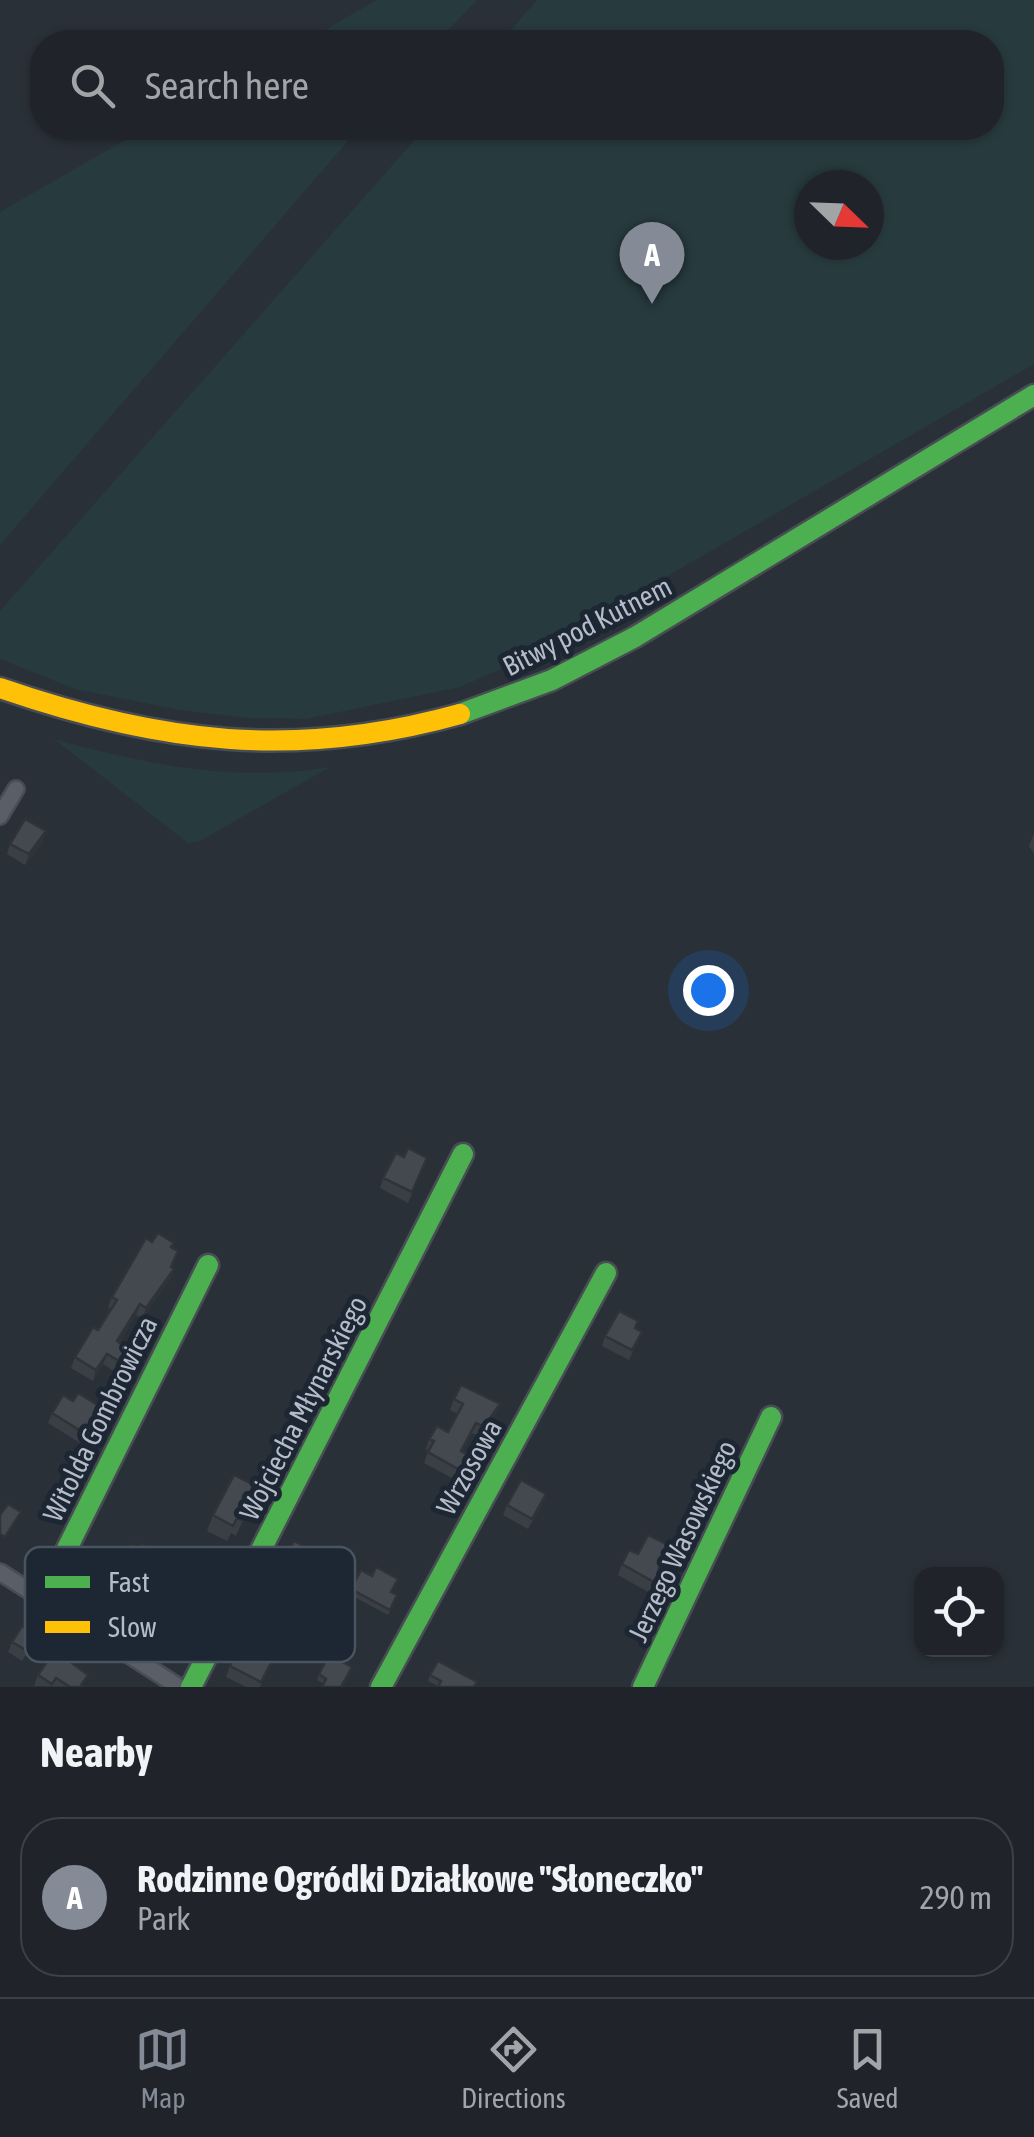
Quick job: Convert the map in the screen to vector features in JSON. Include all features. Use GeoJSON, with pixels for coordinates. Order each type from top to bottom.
{"type":"FeatureCollection","features":[{"type":"Feature","properties":{"kind":"street","name":"Bitwy pod Kutnem"},"geometry":{"type":"LineString","coordinates":[[0,688],[138,731],[222,742],[312,742],[360,737],[461,714],[549,682],[620,645],[1034,395]]}},
{"type":"Feature","properties":{"kind":"street"},"geometry":{"type":"LineString","coordinates":[[0,816],[16,789]]}},
{"type":"Feature","properties":{"kind":"street","name":"Wojciecha Młynarskiego"},"geometry":{"type":"LineString","coordinates":[[262,1547],[463,1154]]}},
{"type":"Feature","properties":{"kind":"street","name":"Witolda Gombrowicza"},"geometry":{"type":"LineString","coordinates":[[68,1547],[208,1265]]}},
{"type":"Feature","properties":{"kind":"street","name":"Wrzosowa"},"geometry":{"type":"LineString","coordinates":[[381,1687],[606,1273]]}},
{"type":"Feature","properties":{"kind":"street","name":"Jerzego Wasowskiego"},"geometry":{"type":"LineString","coordinates":[[643,1687],[771,1417]]}},
{"type":"Feature","properties":{"kind":"street"},"geometry":{"type":"LineString","coordinates":[[0,1572],[25,1588]]}},
{"type":"Feature","properties":{"kind":"street"},"geometry":{"type":"LineString","coordinates":[[141,1662],[180,1687]]}},
{"type":"Feature","properties":{"kind":"street","name":"Wojciecha Młynarskiego"},"geometry":{"type":"LineString","coordinates":[[191,1687],[204,1662]]}},
{"type":"Feature","properties":{"kind":"green space"},"geometry":{"type":"Polygon","coordinates":[[[377,0],[477,0],[448,30],[325,30],[377,0]]]}},
{"type":"Feature","properties":{"kind":"green space"},"geometry":{"type":"Polygon","coordinates":[[[537,0],[1034,0],[1034,364],[528,657],[460,687],[306,719],[247,718],[180,710],[75,689],[0,659],[0,611],[414,140],[1004,140],[1004,30],[511,30],[537,0]]]}},
{"type":"Feature","properties":{"kind":"green space"},"geometry":{"type":"Polygon","coordinates":[[[125,140],[349,140],[0,545],[0,212],[125,140]]]}},
{"type":"Feature","properties":{"kind":"green space"},"geometry":{"type":"Polygon","coordinates":[[[54,739],[156,763],[226,772],[330,767],[200,841],[188,843],[54,739]]]}},
{"type":"Feature","properties":{"kind":"building"},"geometry":{"type":"Polygon","coordinates":[[[25,819],[46,831],[29,854],[10,844],[25,819]]]}},
{"type":"Feature","properties":{"kind":"building"},"geometry":{"type":"Polygon","coordinates":[[[408,1148],[427,1158],[412,1192],[383,1178],[396,1153],[404,1157],[408,1148]]]}},
{"type":"Feature","properties":{"kind":"building"},"geometry":{"type":"Polygon","coordinates":[[[158,1233],[174,1243],[171,1247],[178,1251],[171,1267],[174,1269],[146,1308],[140,1304],[117,1341],[127,1348],[119,1361],[107,1354],[96,1370],[75,1357],[93,1327],[98,1330],[117,1300],[112,1297],[146,1238],[152,1242],[158,1233]]]}},
{"type":"Feature","properties":{"kind":"building"},"geometry":{"type":"Polygon","coordinates":[[[619,1311],[638,1321],[635,1328],[642,1332],[632,1350],[605,1336],[619,1311]]]}},
{"type":"Feature","properties":{"kind":"building"},"geometry":{"type":"Polygon","coordinates":[[[461,1385],[500,1404],[484,1427],[476,1423],[461,1451],[473,1458],[465,1473],[428,1452],[434,1441],[429,1439],[437,1426],[448,1432],[463,1404],[454,1399],[461,1385]]]}},
{"type":"Feature","properties":{"kind":"building"},"geometry":{"type":"Polygon","coordinates":[[[78,1393],[99,1406],[92,1419],[98,1422],[89,1436],[52,1413],[63,1395],[73,1401],[78,1393]]]}},
{"type":"Feature","properties":{"kind":"building"},"geometry":{"type":"Polygon","coordinates":[[[234,1475],[254,1485],[243,1504],[249,1507],[242,1520],[237,1518],[233,1526],[213,1515],[234,1475]]]}},
{"type":"Feature","properties":{"kind":"building"},"geometry":{"type":"Polygon","coordinates":[[[521,1480],[546,1494],[532,1519],[507,1505],[521,1480]]]}},
{"type":"Feature","properties":{"kind":"building"},"geometry":{"type":"Polygon","coordinates":[[[8,1504],[21,1512],[5,1537],[0,1534],[0,1515],[8,1504]]]}},
{"type":"Feature","properties":{"kind":"building"},"geometry":{"type":"Polygon","coordinates":[[[648,1535],[670,1546],[659,1568],[668,1572],[661,1586],[622,1564],[629,1550],[638,1554],[648,1535]]]}},
{"type":"Feature","properties":{"kind":"building"},"geometry":{"type":"Polygon","coordinates":[[[376,1567],[398,1579],[391,1592],[397,1595],[390,1610],[355,1591],[361,1570],[372,1576],[376,1567]]]}},
{"type":"Feature","properties":{"kind":"building"},"geometry":{"type":"Polygon","coordinates":[[[22,1626],[25,1628],[25,1649],[12,1642],[22,1626]]]}},
{"type":"Feature","properties":{"kind":"building"},"geometry":{"type":"Polygon","coordinates":[[[438,1661],[477,1682],[474,1687],[438,1687],[441,1681],[430,1675],[438,1661]]]}},
{"type":"Feature","properties":{"kind":"building"},"geometry":{"type":"Polygon","coordinates":[[[47,1662],[71,1662],[88,1675],[80,1687],[70,1687],[56,1678],[52,1684],[38,1675],[47,1662]]]}},
{"type":"Feature","properties":{"kind":"building"},"geometry":{"type":"Polygon","coordinates":[[[232,1662],[271,1663],[261,1682],[230,1666],[232,1662]]]}},
{"type":"Feature","properties":{"kind":"building"},"geometry":{"type":"Polygon","coordinates":[[[325,1662],[342,1662],[352,1667],[341,1687],[322,1687],[326,1679],[319,1674],[325,1662]]]}},
{"type":"Feature","properties":{"kind":"traffic: fast"},"geometry":{"type":"LineString","coordinates":[[460,714],[552,680],[635,637],[1034,395]]}},
{"type":"Feature","properties":{"kind":"traffic: fast"},"geometry":{"type":"LineString","coordinates":[[262,1547],[463,1154]]}},
{"type":"Feature","properties":{"kind":"traffic: fast"},"geometry":{"type":"LineString","coordinates":[[68,1547],[208,1265]]}},
{"type":"Feature","properties":{"kind":"traffic: fast"},"geometry":{"type":"LineString","coordinates":[[381,1687],[606,1273]]}},
{"type":"Feature","properties":{"kind":"traffic: fast"},"geometry":{"type":"LineString","coordinates":[[643,1687],[771,1417]]}},
{"type":"Feature","properties":{"kind":"traffic: fast"},"geometry":{"type":"LineString","coordinates":[[191,1687],[204,1662]]}},
{"type":"Feature","properties":{"kind":"traffic: slow"},"geometry":{"type":"LineString","coordinates":[[0,688],[116,722],[228,739],[341,737],[460,714]]}},
{"type":"Feature","properties":{"kind":"place","name":"Rodzinne Ogródki Działkowe \"Słoneczko\""},"geometry":{"type":"Point","coordinates":[652,304]}}]}
